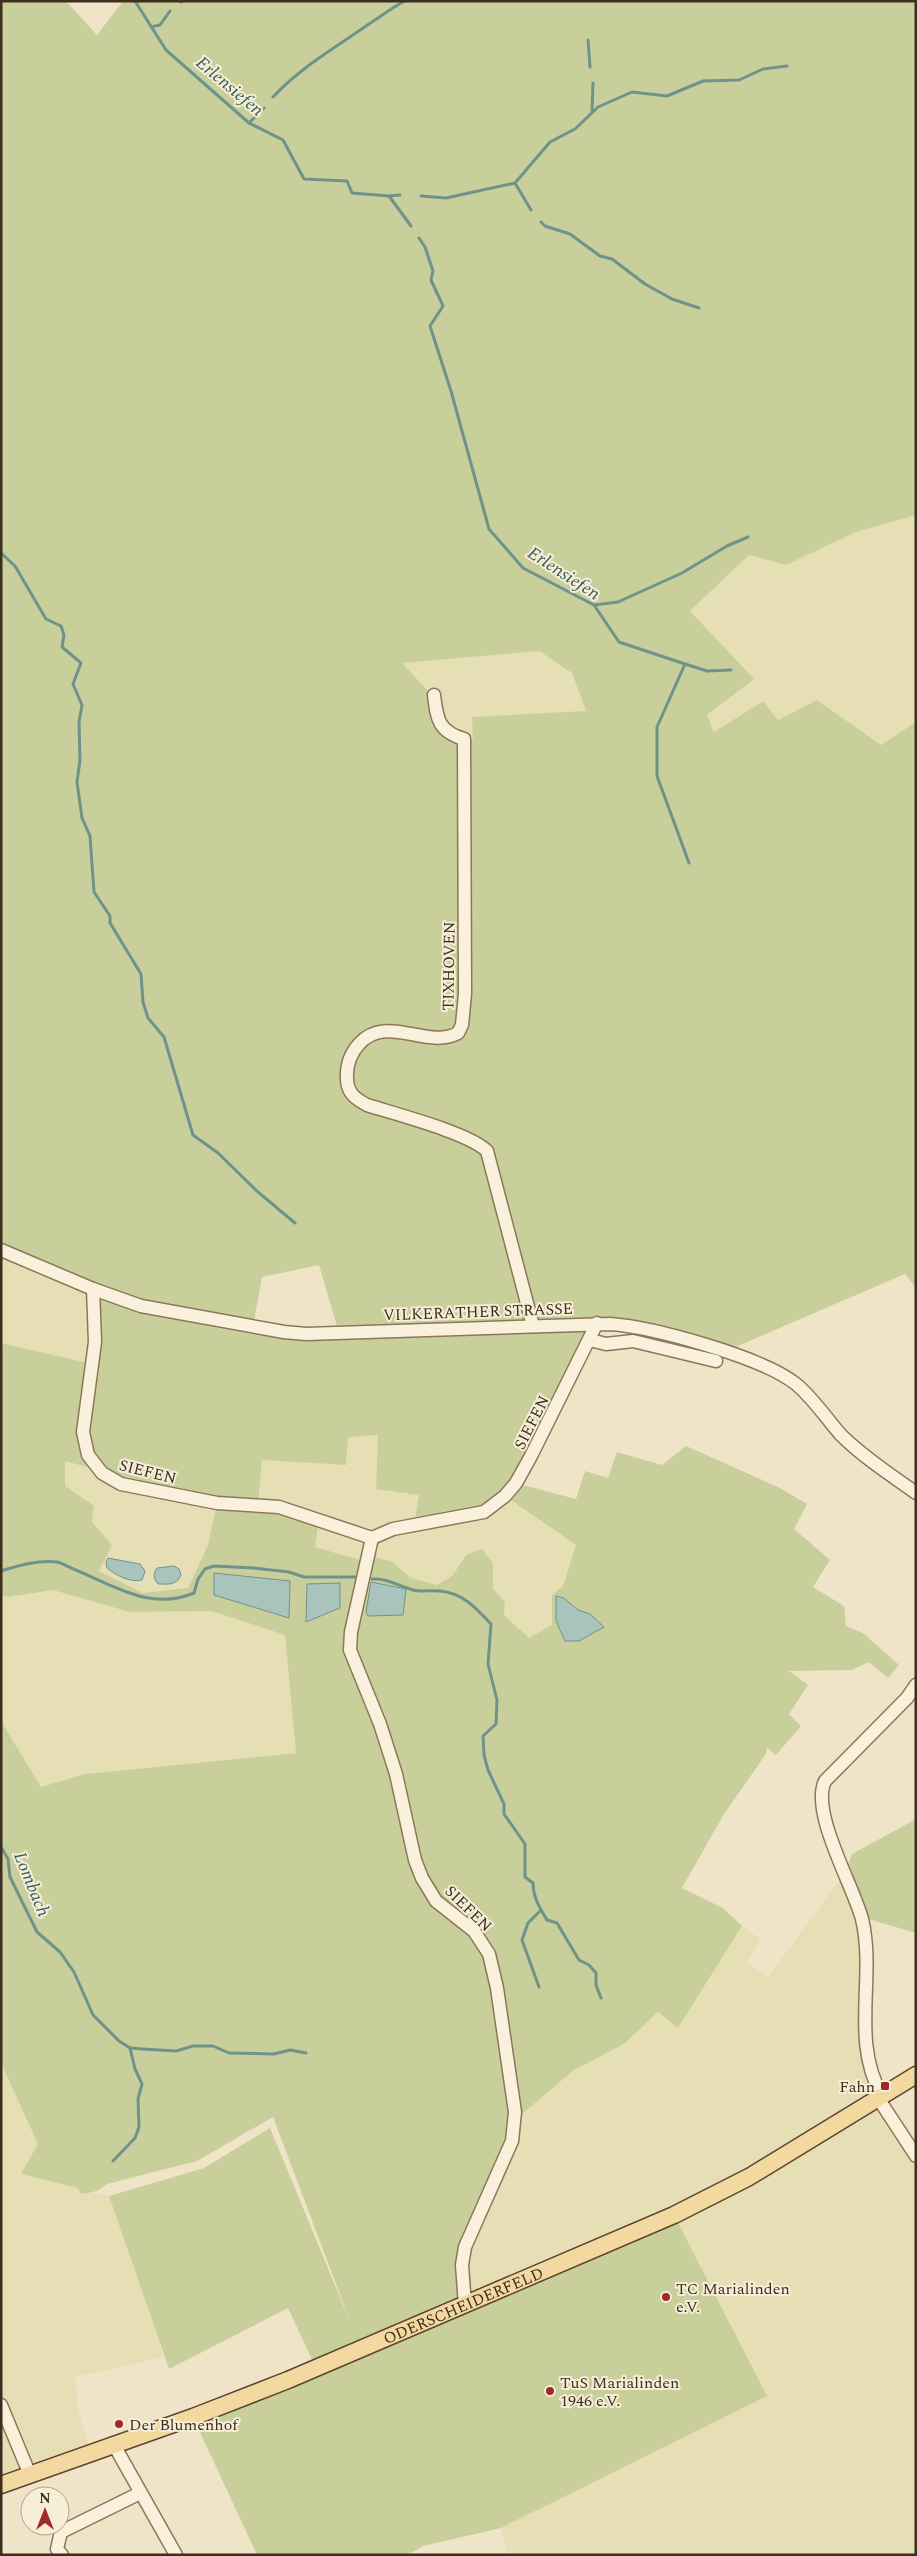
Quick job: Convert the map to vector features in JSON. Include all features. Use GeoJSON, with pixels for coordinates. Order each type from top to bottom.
{"type":"FeatureCollection","features":[{"type":"Feature","properties":{"kind":"main road","name":"ODERSCHEIDERFELD"},"geometry":{"type":"LineString","coordinates":[[1,2485],[288,2380],[575,2259],[712,2197],[916,2075]]}},
{"type":"Feature","properties":{"kind":"street","name":"TIXHOVEN"},"geometry":{"type":"LineString","coordinates":[[434,694],[437,719],[448,734],[464,739],[465,994],[462,1025],[458,1033],[452,1036],[435,1037],[399,1031],[379,1032],[371,1035],[362,1040],[350,1055],[347,1080],[354,1098],[367,1105],[480,1144],[487,1151],[533,1326]]}},
{"type":"Feature","properties":{"kind":"street","name":"VILKERATHER STRASSE"},"geometry":{"type":"LineString","coordinates":[[1,1250],[93,1289],[141,1306],[230,1323],[306,1334],[597,1323],[633,1327],[731,1354],[771,1369],[805,1392],[855,1448],[916,1493]]}},
{"type":"Feature","properties":{"kind":"street","name":"SIEFEN"},"geometry":{"type":"LineString","coordinates":[[93,1289],[95,1342],[83,1432],[88,1455],[102,1473],[121,1484],[138,1488],[217,1503],[279,1507],[372,1538],[393,1529],[484,1512],[505,1496],[524,1470],[597,1323]]}},
{"type":"Feature","properties":{"kind":"street"},"geometry":{"type":"LineString","coordinates":[[590,1340],[606,1344],[632,1341],[711,1363]]}},
{"type":"Feature","properties":{"kind":"street","name":"SIEFEN"},"geometry":{"type":"LineString","coordinates":[[372,1538],[351,1632],[350,1650],[380,1724],[396,1774],[415,1860],[422,1878],[436,1901],[474,1931],[489,1954],[497,1988],[515,2112],[512,2141],[465,2247],[462,2265],[465,2305]]}},
{"type":"Feature","properties":{"kind":"street"},"geometry":{"type":"LineString","coordinates":[[916,1685],[907,1698],[824,1781],[820,1798],[825,1819],[858,1905],[864,1931],[865,2042],[872,2074],[880,2097],[916,2156]]}},
{"type":"Feature","properties":{"kind":"street"},"geometry":{"type":"LineString","coordinates":[[1,2405],[30,2475]]}},
{"type":"Feature","properties":{"kind":"street"},"geometry":{"type":"LineString","coordinates":[[114,2445],[176,2555]]}},
{"type":"Feature","properties":{"kind":"street"},"geometry":{"type":"LineString","coordinates":[[62,2555],[57,2549],[61,2532],[140,2493]]}},
{"type":"Feature","properties":{"kind":"shaded area"},"geometry":{"type":"Polygon","coordinates":[[[916,515],[916,722],[881,745],[817,700],[778,720],[763,701],[714,732],[707,715],[690,611],[749,555],[786,565],[856,532],[916,515]]]}},
{"type":"Feature","properties":{"kind":"shaded area"},"geometry":{"type":"Polygon","coordinates":[[[539,651],[572,673],[586,712],[473,717],[473,738],[464,739],[445,737],[401,662],[539,651]]]}},
{"type":"Feature","properties":{"kind":"shaded area"},"geometry":{"type":"Polygon","coordinates":[[[1,1250],[93,1289],[92,1364],[1,1343],[1,1250]]]}},
{"type":"Feature","properties":{"kind":"shaded area"},"geometry":{"type":"Polygon","coordinates":[[[378,1435],[376,1489],[505,1496],[576,1545],[563,1586],[552,1595],[552,1625],[528,1638],[504,1615],[505,1602],[493,1590],[493,1563],[466,1555],[453,1575],[437,1585],[411,1578],[391,1561],[373,1558],[369,1581],[363,1580],[366,1562],[315,1547],[257,1504],[262,1460],[346,1465],[348,1437],[378,1435]]]}},
{"type":"Feature","properties":{"kind":"shaded area"},"geometry":{"type":"Polygon","coordinates":[[[65,1461],[217,1503],[208,1545],[187,1589],[143,1593],[99,1571],[112,1545],[92,1522],[94,1506],[65,1486],[65,1461]]]}},
{"type":"Feature","properties":{"kind":"shaded area"},"geometry":{"type":"Polygon","coordinates":[[[53,1590],[130,1612],[211,1611],[285,1635],[296,1753],[85,1774],[41,1787],[1,1721],[1,1595],[8,1597],[53,1590]]]}},
{"type":"Feature","properties":{"kind":"shaded area"},"geometry":{"type":"Polygon","coordinates":[[[845,1873],[858,1905],[864,2027],[878,2098],[916,2156],[916,2555],[508,2555],[501,2528],[766,2396],[465,2305],[468,2255],[515,2112],[522,2114],[574,2070],[624,2044],[659,2012],[678,2027],[742,1926],[760,1939],[747,1963],[768,1977],[845,1873]]]}},
{"type":"Feature","properties":{"kind":"shaded area"},"geometry":{"type":"Polygon","coordinates":[[[1,2063],[38,2144],[83,2190],[109,2196],[164,2357],[75,2377],[79,2415],[92,2453],[1,2485],[1,2063]]]}},
{"type":"Feature","properties":{"kind":"green space"},"geometry":{"type":"Polygon","coordinates":[[[1,1],[66,1],[97,35],[123,1],[916,1],[916,515],[856,532],[786,565],[749,555],[690,611],[754,679],[707,715],[714,732],[763,701],[778,720],[817,700],[881,745],[916,722],[916,1288],[905,1274],[724,1352],[598,1323],[516,1483],[576,1499],[585,1471],[608,1478],[617,1452],[662,1465],[686,1446],[780,1488],[807,1504],[794,1529],[830,1560],[813,1587],[844,1606],[846,1626],[863,1633],[899,1665],[888,1678],[869,1662],[852,1670],[789,1671],[808,1685],[789,1714],[801,1726],[776,1755],[767,1748],[766,1754],[724,1814],[682,1888],[723,1908],[742,1926],[678,2028],[658,2012],[624,2044],[574,2070],[522,2114],[515,2113],[510,2131],[468,2227],[465,2304],[674,2215],[767,2396],[501,2528],[423,2546],[407,2555],[257,2555],[193,2417],[316,2368],[288,2308],[169,2369],[109,2196],[204,2168],[270,2128],[351,2324],[273,2117],[197,2161],[107,2184],[97,2191],[81,2194],[78,2188],[21,2174],[38,2144],[1,2063],[1,1721],[41,1787],[85,1774],[296,1753],[285,1635],[211,1611],[130,1612],[53,1590],[8,1597],[1,1595],[1,1343],[92,1364],[93,1289],[1,1250],[1,1]],[[539,651],[402,663],[429,692],[445,737],[473,738],[472,717],[586,711],[572,673],[539,651]],[[319,1265],[262,1277],[253,1326],[339,1333],[319,1265]],[[378,1435],[348,1437],[346,1465],[262,1460],[258,1504],[319,1519],[315,1547],[367,1562],[363,1580],[369,1581],[373,1557],[391,1561],[411,1578],[437,1585],[453,1575],[466,1555],[482,1549],[493,1563],[493,1589],[505,1602],[504,1615],[529,1638],[552,1625],[552,1595],[563,1586],[576,1545],[505,1496],[492,1508],[414,1525],[419,1495],[376,1489],[378,1435]],[[65,1461],[65,1486],[94,1506],[92,1522],[112,1545],[99,1571],[143,1593],[188,1588],[208,1545],[217,1503],[65,1461]],[[340,1583],[317,1585],[340,1608],[340,1583]]]}},
{"type":"Feature","properties":{"kind":"green space"},"geometry":{"type":"Polygon","coordinates":[[[916,1819],[916,1933],[861,1917],[845,1873],[852,1854],[916,1819]]]}},
{"type":"Feature","properties":{"kind":"water"},"geometry":{"type":"Polygon","coordinates":[[[108,1558],[140,1564],[145,1571],[142,1580],[137,1581],[123,1578],[114,1573],[107,1568],[106,1562],[108,1558]]]}},
{"type":"Feature","properties":{"kind":"water"},"geometry":{"type":"Polygon","coordinates":[[[174,1566],[179,1569],[181,1575],[179,1579],[171,1584],[158,1584],[154,1576],[157,1568],[174,1566]]]}},
{"type":"Feature","properties":{"kind":"water"},"geometry":{"type":"Polygon","coordinates":[[[214,1573],[290,1581],[289,1618],[214,1595],[214,1573]]]}},
{"type":"Feature","properties":{"kind":"water"},"geometry":{"type":"Polygon","coordinates":[[[371,1582],[406,1589],[403,1615],[368,1616],[366,1612],[371,1582]]]}},
{"type":"Feature","properties":{"kind":"water"},"geometry":{"type":"Polygon","coordinates":[[[340,1583],[340,1608],[306,1622],[307,1584],[340,1583]]]}},
{"type":"Feature","properties":{"kind":"water"},"geometry":{"type":"Polygon","coordinates":[[[556,1596],[564,1598],[578,1610],[590,1614],[604,1627],[579,1641],[565,1641],[556,1621],[556,1596]]]}},
{"type":"Feature","properties":{"kind":"waterway","name":"Erlensiefen"},"geometry":{"type":"LineString","coordinates":[[135,1],[166,50],[249,123],[283,140],[304,179],[347,181],[352,193],[389,196],[411,226]]}},
{"type":"Feature","properties":{"kind":"waterway"},"geometry":{"type":"LineString","coordinates":[[273,97],[295,76],[319,58],[405,1]]}},
{"type":"Feature","properties":{"kind":"waterway"},"geometry":{"type":"LineString","coordinates":[[151,27],[160,25],[170,11]]}},
{"type":"Feature","properties":{"kind":"waterway"},"geometry":{"type":"LineString","coordinates":[[588,40],[590,67]]}},
{"type":"Feature","properties":{"kind":"waterway"},"geometry":{"type":"LineString","coordinates":[[421,196],[446,198],[515,183],[550,142],[575,129],[598,107],[632,92],[667,96],[703,81],[739,80],[763,69],[787,66]]}},
{"type":"Feature","properties":{"kind":"waterway"},"geometry":{"type":"LineString","coordinates":[[592,111],[593,83]]}},
{"type":"Feature","properties":{"kind":"waterway"},"geometry":{"type":"LineString","coordinates":[[249,123],[264,108]]}},
{"type":"Feature","properties":{"kind":"waterway"},"geometry":{"type":"LineString","coordinates":[[515,183],[531,210]]}},
{"type":"Feature","properties":{"kind":"waterway"},"geometry":{"type":"LineString","coordinates":[[389,196],[400,195]]}},
{"type":"Feature","properties":{"kind":"waterway"},"geometry":{"type":"LineString","coordinates":[[541,222],[545,226],[570,234],[600,256],[612,259],[645,284],[672,299],[699,308]]}},
{"type":"Feature","properties":{"kind":"waterway","name":"Erlensiefen"},"geometry":{"type":"LineString","coordinates":[[419,238],[425,247],[433,271],[431,280],[443,306],[430,326],[451,391],[489,529],[523,568],[594,605],[619,642],[685,664],[657,727],[657,776],[689,863]]}},
{"type":"Feature","properties":{"kind":"waterway"},"geometry":{"type":"LineString","coordinates":[[594,605],[618,602],[682,573],[727,546],[748,537]]}},
{"type":"Feature","properties":{"kind":"waterway"},"geometry":{"type":"LineString","coordinates":[[1,553],[15,566],[46,619],[61,626],[64,635],[62,647],[81,663],[73,684],[82,705],[79,722],[80,760],[77,782],[82,818],[90,836],[94,892],[110,916],[110,923],[141,974],[143,1002],[148,1018],[164,1037],[193,1135],[218,1153],[258,1192],[295,1223]]}},
{"type":"Feature","properties":{"kind":"waterway"},"geometry":{"type":"LineString","coordinates":[[685,664],[707,671],[731,670]]}},
{"type":"Feature","properties":{"kind":"waterway"},"geometry":{"type":"LineString","coordinates":[[1,1571],[29,1564],[57,1562],[131,1594],[146,1598],[162,1599],[178,1598],[194,1593],[198,1579],[205,1569],[214,1566],[289,1572],[304,1577],[355,1577]]}},
{"type":"Feature","properties":{"kind":"waterway"},"geometry":{"type":"LineString","coordinates":[[372,1579],[388,1581],[413,1590],[440,1591],[456,1595],[468,1602],[491,1624],[488,1664],[497,1700],[496,1724],[483,1736],[484,1755],[488,1770],[504,1804],[504,1814],[525,1844],[525,1877],[533,1883],[539,1907],[547,1920],[557,1923],[579,1960],[589,1965],[596,1973],[596,1985],[601,1998]]}},
{"type":"Feature","properties":{"kind":"waterway","name":"Lombach"},"geometry":{"type":"LineString","coordinates":[[1,1847],[8,1859],[10,1877],[37,1932],[60,1952],[74,1972],[93,2015],[119,2041],[130,2048],[143,2049],[176,2051],[193,2046],[213,2046],[229,2053],[274,2054],[290,2050],[306,2053]]}},
{"type":"Feature","properties":{"kind":"waterway"},"geometry":{"type":"LineString","coordinates":[[539,1987],[522,1940],[528,1923],[541,1910]]}},
{"type":"Feature","properties":{"kind":"waterway"},"geometry":{"type":"LineString","coordinates":[[113,2161],[135,2138],[139,2127],[138,2099],[142,2084],[135,2069],[130,2048]]}},
{"type":"Feature","properties":{"kind":"place","name":"Fahn"},"geometry":{"type":"Point","coordinates":[885,2086]}},
{"type":"Feature","properties":{"kind":"place","name":"TC Marialinden e.V."},"geometry":{"type":"Point","coordinates":[666,2297]}},
{"type":"Feature","properties":{"kind":"place","name":"TuS Marialinden 1946 e.V."},"geometry":{"type":"Point","coordinates":[550,2391]}},
{"type":"Feature","properties":{"kind":"place","name":"Der Blumenhof"},"geometry":{"type":"Point","coordinates":[119,2424]}}]}
